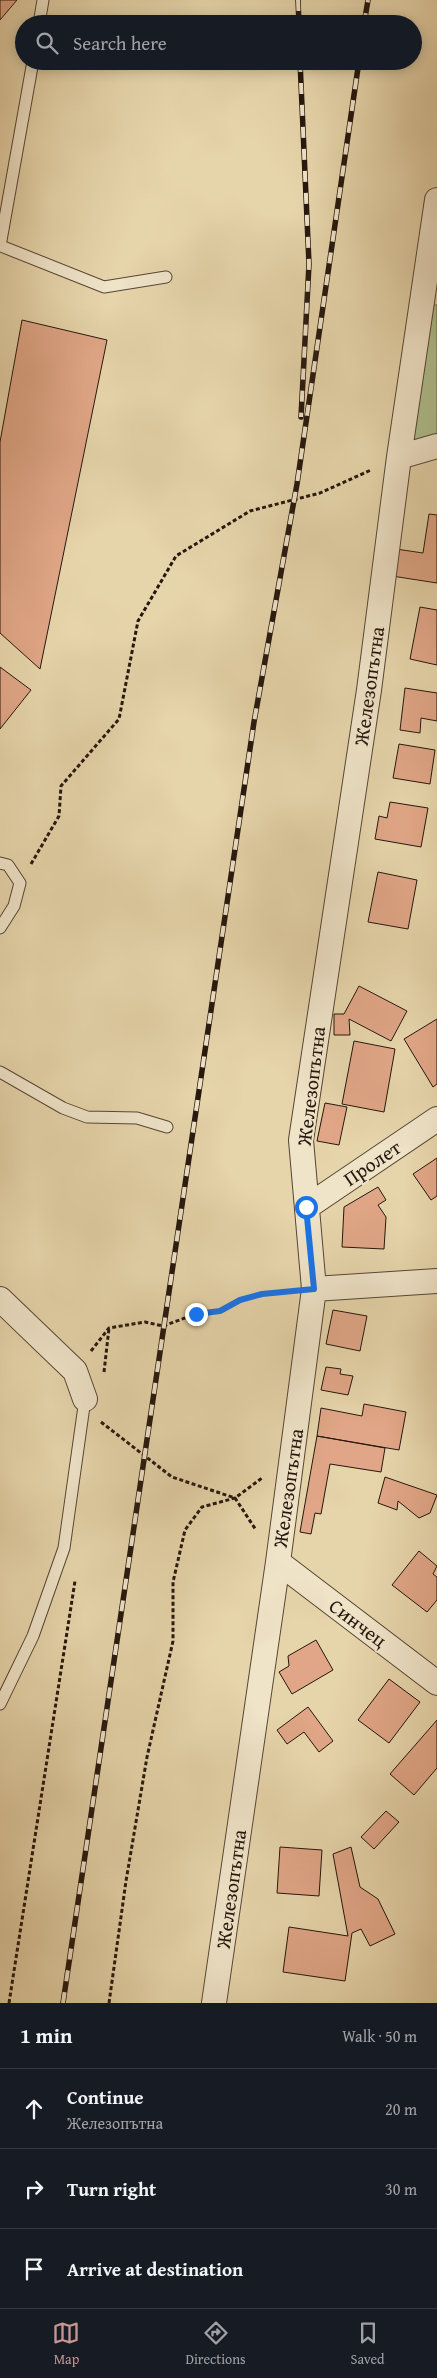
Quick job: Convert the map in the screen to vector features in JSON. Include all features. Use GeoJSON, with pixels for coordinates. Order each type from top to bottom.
{"type":"FeatureCollection","features":[{"type":"Feature","properties":{"kind":"street","name":"Железопътна"},"geometry":{"type":"LineString","coordinates":[[214,2003],[293,1456],[314,1289],[301,1140],[367,700],[399,457],[430,291],[437,200]]}},
{"type":"Feature","properties":{"kind":"street"},"geometry":{"type":"LineString","coordinates":[[399,457],[437,446]]}},
{"type":"Feature","properties":{"kind":"street","name":"Пролет"},"geometry":{"type":"LineString","coordinates":[[306,1207],[437,1120]]}},
{"type":"Feature","properties":{"kind":"street"},"geometry":{"type":"LineString","coordinates":[[314,1289],[437,1281]]}},
{"type":"Feature","properties":{"kind":"street"},"geometry":{"type":"LineString","coordinates":[[0,1299],[75,1371],[85,1399]]}},
{"type":"Feature","properties":{"kind":"street","name":"Синчец"},"geometry":{"type":"LineString","coordinates":[[278,1562],[437,1683]]}},
{"type":"Feature","properties":{"kind":"lane"},"geometry":{"type":"LineString","coordinates":[[40,15],[43,0]]}},
{"type":"Feature","properties":{"kind":"lane"},"geometry":{"type":"LineString","coordinates":[[31,70],[0,246],[104,287],[166,277]]}},
{"type":"Feature","properties":{"kind":"lane"},"geometry":{"type":"LineString","coordinates":[[0,863],[8,865],[20,883],[14,906],[0,928]]}},
{"type":"Feature","properties":{"kind":"lane"},"geometry":{"type":"LineString","coordinates":[[0,1072],[63,1108],[87,1117],[137,1118],[167,1127]]}},
{"type":"Feature","properties":{"kind":"lane"},"geometry":{"type":"LineString","coordinates":[[0,1703],[33,1636],[64,1548],[85,1399]]}},
{"type":"Feature","properties":{"kind":"path"},"geometry":{"type":"LineString","coordinates":[[20,883],[59,816],[61,786],[119,719],[138,621],[176,556],[250,511],[320,493],[399,457]]}},
{"type":"Feature","properties":{"kind":"path"},"geometry":{"type":"LineString","coordinates":[[75,1371],[109,1328],[145,1322],[163,1326],[196,1314],[220,1311],[240,1300],[262,1294],[314,1289]]}},
{"type":"Feature","properties":{"kind":"path"},"geometry":{"type":"LineString","coordinates":[[104,1374],[109,1328]]}},
{"type":"Feature","properties":{"kind":"path"},"geometry":{"type":"LineString","coordinates":[[98,1430],[99,1420],[172,1476],[235,1498],[278,1562]]}},
{"type":"Feature","properties":{"kind":"path"},"geometry":{"type":"LineString","coordinates":[[110,2003],[126,1881],[147,1758],[172,1641],[173,1582],[184,1530],[202,1507],[235,1498],[293,1456]]}},
{"type":"Feature","properties":{"kind":"path"},"geometry":{"type":"LineString","coordinates":[[9,2003],[76,1578]]}},
{"type":"Feature","properties":{"kind":"green space"},"geometry":{"type":"Polygon","coordinates":[[[422,305],[437,305],[437,446],[399,457],[422,305]]]}},
{"type":"Feature","properties":{"kind":"building"},"geometry":{"type":"Polygon","coordinates":[[[0,0],[17,0],[0,20],[0,0]]]}},
{"type":"Feature","properties":{"kind":"building"},"geometry":{"type":"Polygon","coordinates":[[[22,320],[107,340],[40,669],[0,633],[0,442],[22,320]]]}},
{"type":"Feature","properties":{"kind":"building"},"geometry":{"type":"Polygon","coordinates":[[[429,514],[437,515],[437,583],[392,576],[396,549],[423,553],[429,514]]]}},
{"type":"Feature","properties":{"kind":"building"},"geometry":{"type":"Polygon","coordinates":[[[420,607],[437,610],[437,665],[410,659],[420,607]]]}},
{"type":"Feature","properties":{"kind":"building"},"geometry":{"type":"Polygon","coordinates":[[[0,667],[31,690],[0,729],[0,667]]]}},
{"type":"Feature","properties":{"kind":"building"},"geometry":{"type":"Polygon","coordinates":[[[405,688],[437,693],[437,721],[421,718],[420,733],[400,730],[405,688]]]}},
{"type":"Feature","properties":{"kind":"building"},"geometry":{"type":"Polygon","coordinates":[[[399,744],[435,750],[430,784],[393,778],[399,744]]]}},
{"type":"Feature","properties":{"kind":"building"},"geometry":{"type":"Polygon","coordinates":[[[390,802],[428,808],[421,847],[375,839],[379,816],[387,818],[390,802]]]}},
{"type":"Feature","properties":{"kind":"building"},"geometry":{"type":"Polygon","coordinates":[[[378,872],[417,880],[408,929],[368,922],[378,872]]]}},
{"type":"Feature","properties":{"kind":"building"},"geometry":{"type":"Polygon","coordinates":[[[359,986],[407,1011],[391,1041],[349,1019],[350,1035],[334,1035],[334,1014],[344,1014],[359,986]]]}},
{"type":"Feature","properties":{"kind":"building"},"geometry":{"type":"Polygon","coordinates":[[[437,1019],[437,1084],[433,1087],[404,1039],[437,1019]]]}},
{"type":"Feature","properties":{"kind":"building"},"geometry":{"type":"Polygon","coordinates":[[[354,1041],[395,1049],[384,1112],[342,1104],[354,1041]]]}},
{"type":"Feature","properties":{"kind":"building"},"geometry":{"type":"Polygon","coordinates":[[[325,1103],[347,1107],[339,1145],[317,1141],[325,1103]]]}},
{"type":"Feature","properties":{"kind":"building"},"geometry":{"type":"Polygon","coordinates":[[[437,1158],[437,1196],[431,1200],[413,1174],[437,1158]]]}},
{"type":"Feature","properties":{"kind":"building"},"geometry":{"type":"Polygon","coordinates":[[[378,1187],[386,1200],[378,1205],[386,1217],[384,1249],[342,1247],[344,1207],[378,1187]]]}},
{"type":"Feature","properties":{"kind":"building"},"geometry":{"type":"Polygon","coordinates":[[[333,1310],[367,1316],[360,1351],[326,1344],[333,1310]]]}},
{"type":"Feature","properties":{"kind":"building"},"geometry":{"type":"Polygon","coordinates":[[[326,1367],[341,1369],[340,1374],[353,1376],[348,1395],[321,1390],[326,1367]]]}},
{"type":"Feature","properties":{"kind":"building"},"geometry":{"type":"Polygon","coordinates":[[[364,1404],[406,1412],[399,1450],[317,1436],[321,1408],[362,1416],[364,1404]]]}},
{"type":"Feature","properties":{"kind":"building"},"geometry":{"type":"Polygon","coordinates":[[[317,1436],[385,1448],[381,1472],[330,1464],[321,1514],[315,1513],[311,1534],[300,1532],[317,1436]]]}},
{"type":"Feature","properties":{"kind":"building"},"geometry":{"type":"Polygon","coordinates":[[[385,1477],[437,1495],[430,1513],[419,1518],[398,1501],[397,1510],[378,1503],[385,1477]]]}},
{"type":"Feature","properties":{"kind":"building"},"geometry":{"type":"Polygon","coordinates":[[[419,1551],[437,1566],[433,1574],[437,1577],[437,1600],[427,1612],[392,1585],[419,1551]]]}},
{"type":"Feature","properties":{"kind":"building"},"geometry":{"type":"Polygon","coordinates":[[[316,1640],[333,1670],[292,1694],[279,1672],[289,1666],[288,1656],[316,1640]]]}},
{"type":"Feature","properties":{"kind":"building"},"geometry":{"type":"Polygon","coordinates":[[[389,1679],[420,1702],[389,1743],[358,1720],[389,1679]]]}},
{"type":"Feature","properties":{"kind":"building"},"geometry":{"type":"Polygon","coordinates":[[[308,1707],[333,1741],[319,1752],[304,1732],[287,1744],[277,1730],[308,1707]]]}},
{"type":"Feature","properties":{"kind":"building"},"geometry":{"type":"Polygon","coordinates":[[[437,1720],[437,1768],[414,1795],[390,1774],[437,1720]]]}},
{"type":"Feature","properties":{"kind":"building"},"geometry":{"type":"Polygon","coordinates":[[[386,1811],[399,1822],[374,1849],[361,1837],[386,1811]]]}},
{"type":"Feature","properties":{"kind":"building"},"geometry":{"type":"Polygon","coordinates":[[[280,1847],[322,1850],[319,1896],[277,1893],[280,1847]]]}},
{"type":"Feature","properties":{"kind":"building"},"geometry":{"type":"Polygon","coordinates":[[[351,1847],[360,1887],[378,1899],[395,1934],[370,1946],[361,1929],[352,1933],[345,1981],[283,1972],[289,1927],[348,1936],[333,1854],[351,1847]]]}},
{"type":"Feature","properties":{"kind":"railway"},"geometry":{"type":"LineString","coordinates":[[298,0],[299,15]]}},
{"type":"Feature","properties":{"kind":"railway"},"geometry":{"type":"LineString","coordinates":[[366,15],[368,0]]}},
{"type":"Feature","properties":{"kind":"railway"},"geometry":{"type":"LineString","coordinates":[[300,70],[309,264],[301,417]]}},
{"type":"Feature","properties":{"kind":"railway"},"geometry":{"type":"LineString","coordinates":[[63,2003],[254,722],[297,484],[358,70]]}},
{"type":"Feature","properties":{"kind":"route"},"geometry":{"type":"LineString","coordinates":[[196,1314],[220,1311],[240,1300],[262,1294],[314,1289],[306,1207]]}}]}
